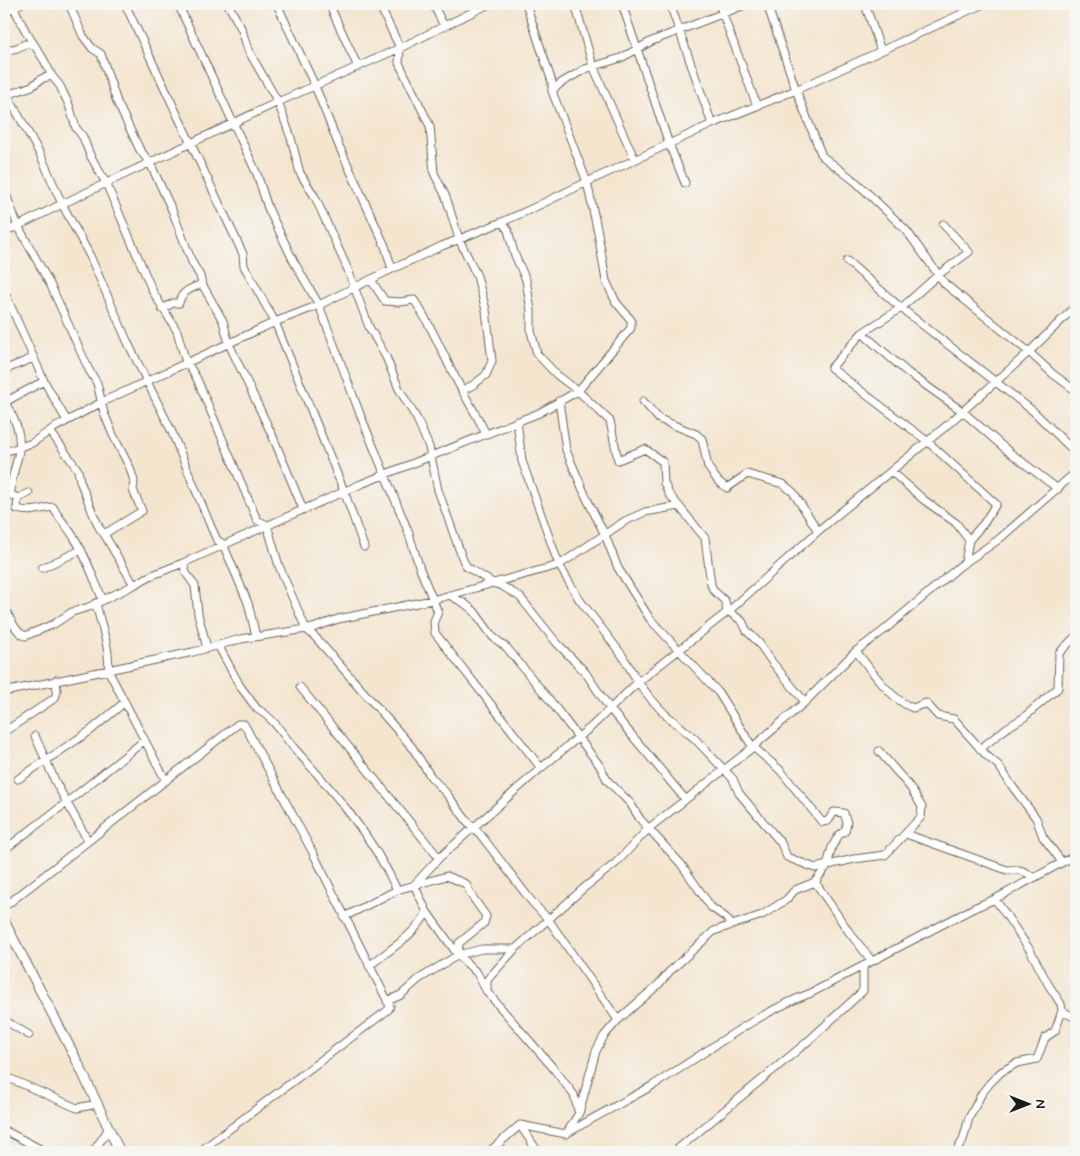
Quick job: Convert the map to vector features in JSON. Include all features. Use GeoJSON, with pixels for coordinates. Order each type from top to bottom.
{"type":"FeatureCollection","features":[{"type":"Feature","properties":{"kind":"main road"},"geometry":{"type":"LineString","coordinates":[[4,921],[76,1061],[120,1152]]}},
{"type":"Feature","properties":{"kind":"street"},"geometry":{"type":"LineString","coordinates":[[69,4],[83,36],[92,48],[101,54],[118,102],[140,150],[150,163],[172,210],[202,284],[223,321],[229,344],[273,437],[303,509]]}},
{"type":"Feature","properties":{"kind":"street"},"geometry":{"type":"LineString","coordinates":[[125,4],[243,254],[244,266],[274,322],[344,491],[364,547]]}},
{"type":"Feature","properties":{"kind":"street"},"geometry":{"type":"LineString","coordinates":[[178,4],[257,174],[268,208],[294,262],[319,305],[438,612],[434,621],[435,633],[541,768]]}},
{"type":"Feature","properties":{"kind":"street"},"geometry":{"type":"LineString","coordinates":[[228,4],[242,30],[248,50],[278,102],[291,138],[300,173],[315,197],[348,270],[370,327],[386,357],[399,389],[417,419],[429,447],[438,490],[467,567],[520,597],[556,642],[585,672],[610,709],[685,799]]}},
{"type":"Feature","properties":{"kind":"street"},"geometry":{"type":"LineString","coordinates":[[277,4],[385,246],[392,269]]}},
{"type":"Feature","properties":{"kind":"street"},"geometry":{"type":"LineString","coordinates":[[329,4],[358,67]]}},
{"type":"Feature","properties":{"kind":"street"},"geometry":{"type":"LineString","coordinates":[[379,4],[400,48],[399,62],[430,126],[434,173],[446,198],[459,239],[477,276],[486,310],[492,362],[486,375],[474,385],[462,390]]}},
{"type":"Feature","properties":{"kind":"street"},"geometry":{"type":"LineString","coordinates":[[434,4],[444,26]]}},
{"type":"Feature","properties":{"kind":"street"},"geometry":{"type":"LineString","coordinates":[[4,232],[278,102],[400,48],[444,26],[476,7],[489,4]]}},
{"type":"Feature","properties":{"kind":"street"},"geometry":{"type":"LineString","coordinates":[[4,605],[14,627],[24,636],[54,624],[72,612],[103,600],[150,576],[344,491],[539,413],[578,390],[631,328],[631,320],[616,302],[606,281],[587,182],[552,90],[552,82],[526,4]]}},
{"type":"Feature","properties":{"kind":"street"},"geometry":{"type":"LineString","coordinates":[[575,4],[592,66],[635,160]]}},
{"type":"Feature","properties":{"kind":"street"},"geometry":{"type":"LineString","coordinates":[[622,4],[669,144],[685,183]]}},
{"type":"Feature","properties":{"kind":"street"},"geometry":{"type":"LineString","coordinates":[[670,4],[712,124]]}},
{"type":"Feature","properties":{"kind":"street"},"geometry":{"type":"LineString","coordinates":[[719,4],[757,106]]}},
{"type":"Feature","properties":{"kind":"street"},"geometry":{"type":"LineString","coordinates":[[552,90],[585,68],[621,58],[652,41],[747,4]]}},
{"type":"Feature","properties":{"kind":"street"},"geometry":{"type":"LineString","coordinates":[[766,4],[796,90],[822,156],[856,182],[906,230],[945,284],[1076,391]]}},
{"type":"Feature","properties":{"kind":"street"},"geometry":{"type":"LineString","coordinates":[[865,4],[881,51]]}},
{"type":"Feature","properties":{"kind":"street"},"geometry":{"type":"LineString","coordinates":[[4,452],[32,443],[102,402],[274,322],[319,305],[392,269],[502,222],[712,124],[796,90],[970,7],[982,4]]}},
{"type":"Feature","properties":{"kind":"street"},"geometry":{"type":"LineString","coordinates":[[4,12],[15,5],[34,45],[60,86],[69,105],[76,128],[83,137],[90,155],[106,183],[162,309],[177,331],[187,363],[197,379],[257,520],[268,524]]}},
{"type":"Feature","properties":{"kind":"street"},"geometry":{"type":"LineString","coordinates":[[4,51],[26,44],[34,45]]}},
{"type":"Feature","properties":{"kind":"street"},"geometry":{"type":"LineString","coordinates":[[52,76],[43,78],[32,86],[5,92],[41,156],[62,204],[90,256],[128,343],[171,430],[211,527],[217,540],[223,544],[248,603],[256,636]]}},
{"type":"Feature","properties":{"kind":"street"},"geometry":{"type":"LineString","coordinates":[[4,189],[18,226],[51,286],[97,384],[104,413],[130,468],[134,481],[133,490],[142,511],[104,534]]}},
{"type":"Feature","properties":{"kind":"street"},"geometry":{"type":"LineString","coordinates":[[502,222],[508,230],[512,248],[526,280],[532,311],[531,331],[537,354],[557,375],[578,390],[610,421],[618,460],[645,449],[663,462],[664,483],[668,494],[705,538],[713,590],[725,601],[729,611],[742,621],[747,631],[760,643],[772,662],[805,702]]}},
{"type":"Feature","properties":{"kind":"street"},"geometry":{"type":"LineString","coordinates":[[943,224],[969,252],[938,275],[901,308],[862,333],[831,368],[927,441],[996,504],[970,540],[965,562]]}},
{"type":"Feature","properties":{"kind":"street"},"geometry":{"type":"LineString","coordinates":[[847,261],[901,308],[1033,411],[1076,453]]}},
{"type":"Feature","properties":{"kind":"street"},"geometry":{"type":"LineString","coordinates":[[371,280],[385,301],[400,302],[414,300],[428,322],[486,434]]}},
{"type":"Feature","properties":{"kind":"street"},"geometry":{"type":"LineString","coordinates":[[162,309],[173,303],[179,303],[180,297],[183,294],[202,284]]}},
{"type":"Feature","properties":{"kind":"street"},"geometry":{"type":"LineString","coordinates":[[4,291],[44,381],[67,421]]}},
{"type":"Feature","properties":{"kind":"street"},"geometry":{"type":"LineString","coordinates":[[414,885],[439,858],[578,738],[638,682],[729,611],[818,531],[995,383],[1076,306]]}},
{"type":"Feature","properties":{"kind":"street"},"geometry":{"type":"LineString","coordinates":[[862,333],[907,372],[962,411],[1008,451],[1058,489]]}},
{"type":"Feature","properties":{"kind":"street"},"geometry":{"type":"LineString","coordinates":[[4,370],[33,358]]}},
{"type":"Feature","properties":{"kind":"street"},"geometry":{"type":"LineString","coordinates":[[29,493],[18,498],[11,495],[11,480],[19,453],[18,431],[16,420],[4,401],[44,381]]}},
{"type":"Feature","properties":{"kind":"street"},"geometry":{"type":"LineString","coordinates":[[559,401],[566,450],[618,568],[650,619],[718,692],[752,746],[780,770],[822,822],[828,821],[834,812],[844,813],[847,823],[845,831],[839,835],[832,847],[827,866],[815,882],[795,890],[786,900],[762,915],[714,930],[640,1002],[618,1020],[604,1036],[596,1051],[579,1113],[566,1134]]}},
{"type":"Feature","properties":{"kind":"street"},"geometry":{"type":"LineString","coordinates":[[642,401],[659,419],[696,434],[702,439],[708,467],[718,481],[727,488],[747,474],[783,484],[793,492],[818,531]]}},
{"type":"Feature","properties":{"kind":"street"},"geometry":{"type":"LineString","coordinates":[[517,421],[522,462],[559,565],[579,599],[622,655],[638,682],[665,714],[684,729],[733,779],[739,793],[781,842],[787,857],[815,868],[854,859],[885,855],[921,817],[922,808],[910,787],[879,751]]}},
{"type":"Feature","properties":{"kind":"street"},"geometry":{"type":"LineString","coordinates":[[50,431],[78,470],[80,482],[100,529],[134,585]]}},
{"type":"Feature","properties":{"kind":"street"},"geometry":{"type":"LineString","coordinates":[[891,471],[924,500],[956,523],[970,540]]}},
{"type":"Feature","properties":{"kind":"street"},"geometry":{"type":"LineString","coordinates":[[487,992],[487,980],[515,949],[616,862],[649,828],[805,702],[856,651],[883,632],[965,562],[998,540],[1076,472]]}},
{"type":"Feature","properties":{"kind":"street"},"geometry":{"type":"LineString","coordinates":[[18,498],[16,509],[29,512],[40,508],[53,507],[59,519],[74,537],[81,550],[103,600]]}},
{"type":"Feature","properties":{"kind":"street"},"geometry":{"type":"LineString","coordinates":[[4,692],[256,636],[306,629],[338,619],[449,596],[559,565],[625,522],[645,512],[679,506]]}},
{"type":"Feature","properties":{"kind":"street"},"geometry":{"type":"LineString","coordinates":[[268,524],[279,566],[306,629],[412,747],[431,777],[548,919],[618,1020]]}},
{"type":"Feature","properties":{"kind":"street"},"geometry":{"type":"LineString","coordinates":[[42,568],[81,550]]}},
{"type":"Feature","properties":{"kind":"street"},"geometry":{"type":"LineString","coordinates":[[183,563],[186,573],[195,586],[198,614],[207,648]]}},
{"type":"Feature","properties":{"kind":"street"},"geometry":{"type":"LineString","coordinates":[[449,596],[464,603],[474,611],[493,637],[507,648],[552,703],[600,766],[608,780],[630,803],[640,819],[681,864],[711,907],[725,916],[732,925]]}},
{"type":"Feature","properties":{"kind":"street"},"geometry":{"type":"LineString","coordinates":[[96,603],[105,638],[108,670],[166,781]]}},
{"type":"Feature","properties":{"kind":"street"},"geometry":{"type":"LineString","coordinates":[[980,749],[1023,718],[1058,688],[1059,653],[1076,636]]}},
{"type":"Feature","properties":{"kind":"street"},"geometry":{"type":"LineString","coordinates":[[218,645],[240,686],[258,709],[280,730],[336,796],[390,874],[397,890]]}},
{"type":"Feature","properties":{"kind":"street"},"geometry":{"type":"LineString","coordinates":[[856,651],[903,705],[913,708],[926,703],[938,716],[954,720],[980,749],[999,766],[1036,818],[1043,837],[1062,862]]}},
{"type":"Feature","properties":{"kind":"street"},"geometry":{"type":"LineString","coordinates":[[7,730],[55,698],[58,691],[56,680]]}},
{"type":"Feature","properties":{"kind":"street"},"geometry":{"type":"LineString","coordinates":[[300,687],[439,858]]}},
{"type":"Feature","properties":{"kind":"street"},"geometry":{"type":"LineString","coordinates":[[18,780],[90,731],[125,702]]}},
{"type":"Feature","properties":{"kind":"street"},"geometry":{"type":"LineString","coordinates":[[4,907],[238,724],[244,724],[312,851],[390,1006],[388,1010],[199,1152]]}},
{"type":"Feature","properties":{"kind":"street"},"geometry":{"type":"LineString","coordinates":[[35,736],[66,804],[88,842]]}},
{"type":"Feature","properties":{"kind":"street"},"geometry":{"type":"LineString","coordinates":[[4,850],[66,804],[145,740]]}},
{"type":"Feature","properties":{"kind":"street"},"geometry":{"type":"LineString","coordinates":[[906,834],[1007,870],[1019,869],[1033,878]]}},
{"type":"Feature","properties":{"kind":"street"},"geometry":{"type":"LineString","coordinates":[[520,1125],[566,1134],[650,1087],[737,1031],[784,1004],[811,993],[864,966],[1076,855]]}},
{"type":"Feature","properties":{"kind":"street"},"geometry":{"type":"LineString","coordinates":[[344,916],[397,890],[447,876],[456,879],[466,884],[471,895],[486,916],[484,923],[459,944],[458,955]]}},
{"type":"Feature","properties":{"kind":"street"},"geometry":{"type":"LineString","coordinates":[[815,882],[848,932],[872,961]]}},
{"type":"Feature","properties":{"kind":"street"},"geometry":{"type":"LineString","coordinates":[[414,885],[427,912],[458,955],[477,973],[487,992],[569,1088],[574,1095],[579,1113]]}},
{"type":"Feature","properties":{"kind":"street"},"geometry":{"type":"LineString","coordinates":[[956,1152],[964,1140],[969,1118],[982,1093],[1001,1072],[1017,1063],[1037,1059],[1045,1038],[1055,1031],[1062,1011],[1061,1004],[1030,950],[994,899]]}},
{"type":"Feature","properties":{"kind":"street"},"geometry":{"type":"LineString","coordinates":[[369,966],[416,929],[427,912]]}},
{"type":"Feature","properties":{"kind":"street"},"geometry":{"type":"LineString","coordinates":[[387,1001],[401,995],[418,979],[458,955],[482,949],[515,949]]}},
{"type":"Feature","properties":{"kind":"street"},"geometry":{"type":"LineString","coordinates":[[674,1152],[806,1044],[864,991],[864,966]]}},
{"type":"Feature","properties":{"kind":"street"},"geometry":{"type":"LineString","coordinates":[[1062,1011],[1076,1018]]}},
{"type":"Feature","properties":{"kind":"street"},"geometry":{"type":"LineString","coordinates":[[4,1020],[29,1035]]}},
{"type":"Feature","properties":{"kind":"street"},"geometry":{"type":"LineString","coordinates":[[4,1076],[77,1108],[97,1104]]}},
{"type":"Feature","properties":{"kind":"street"},"geometry":{"type":"LineString","coordinates":[[489,1152],[520,1125]]}},
{"type":"Feature","properties":{"kind":"street"},"geometry":{"type":"LineString","coordinates":[[520,1125],[538,1152]]}},
{"type":"Feature","properties":{"kind":"street"},"geometry":{"type":"LineString","coordinates":[[4,1130],[46,1152]]}},
{"type":"Feature","properties":{"kind":"street"},"geometry":{"type":"LineString","coordinates":[[92,1152],[108,1130]]}}]}
